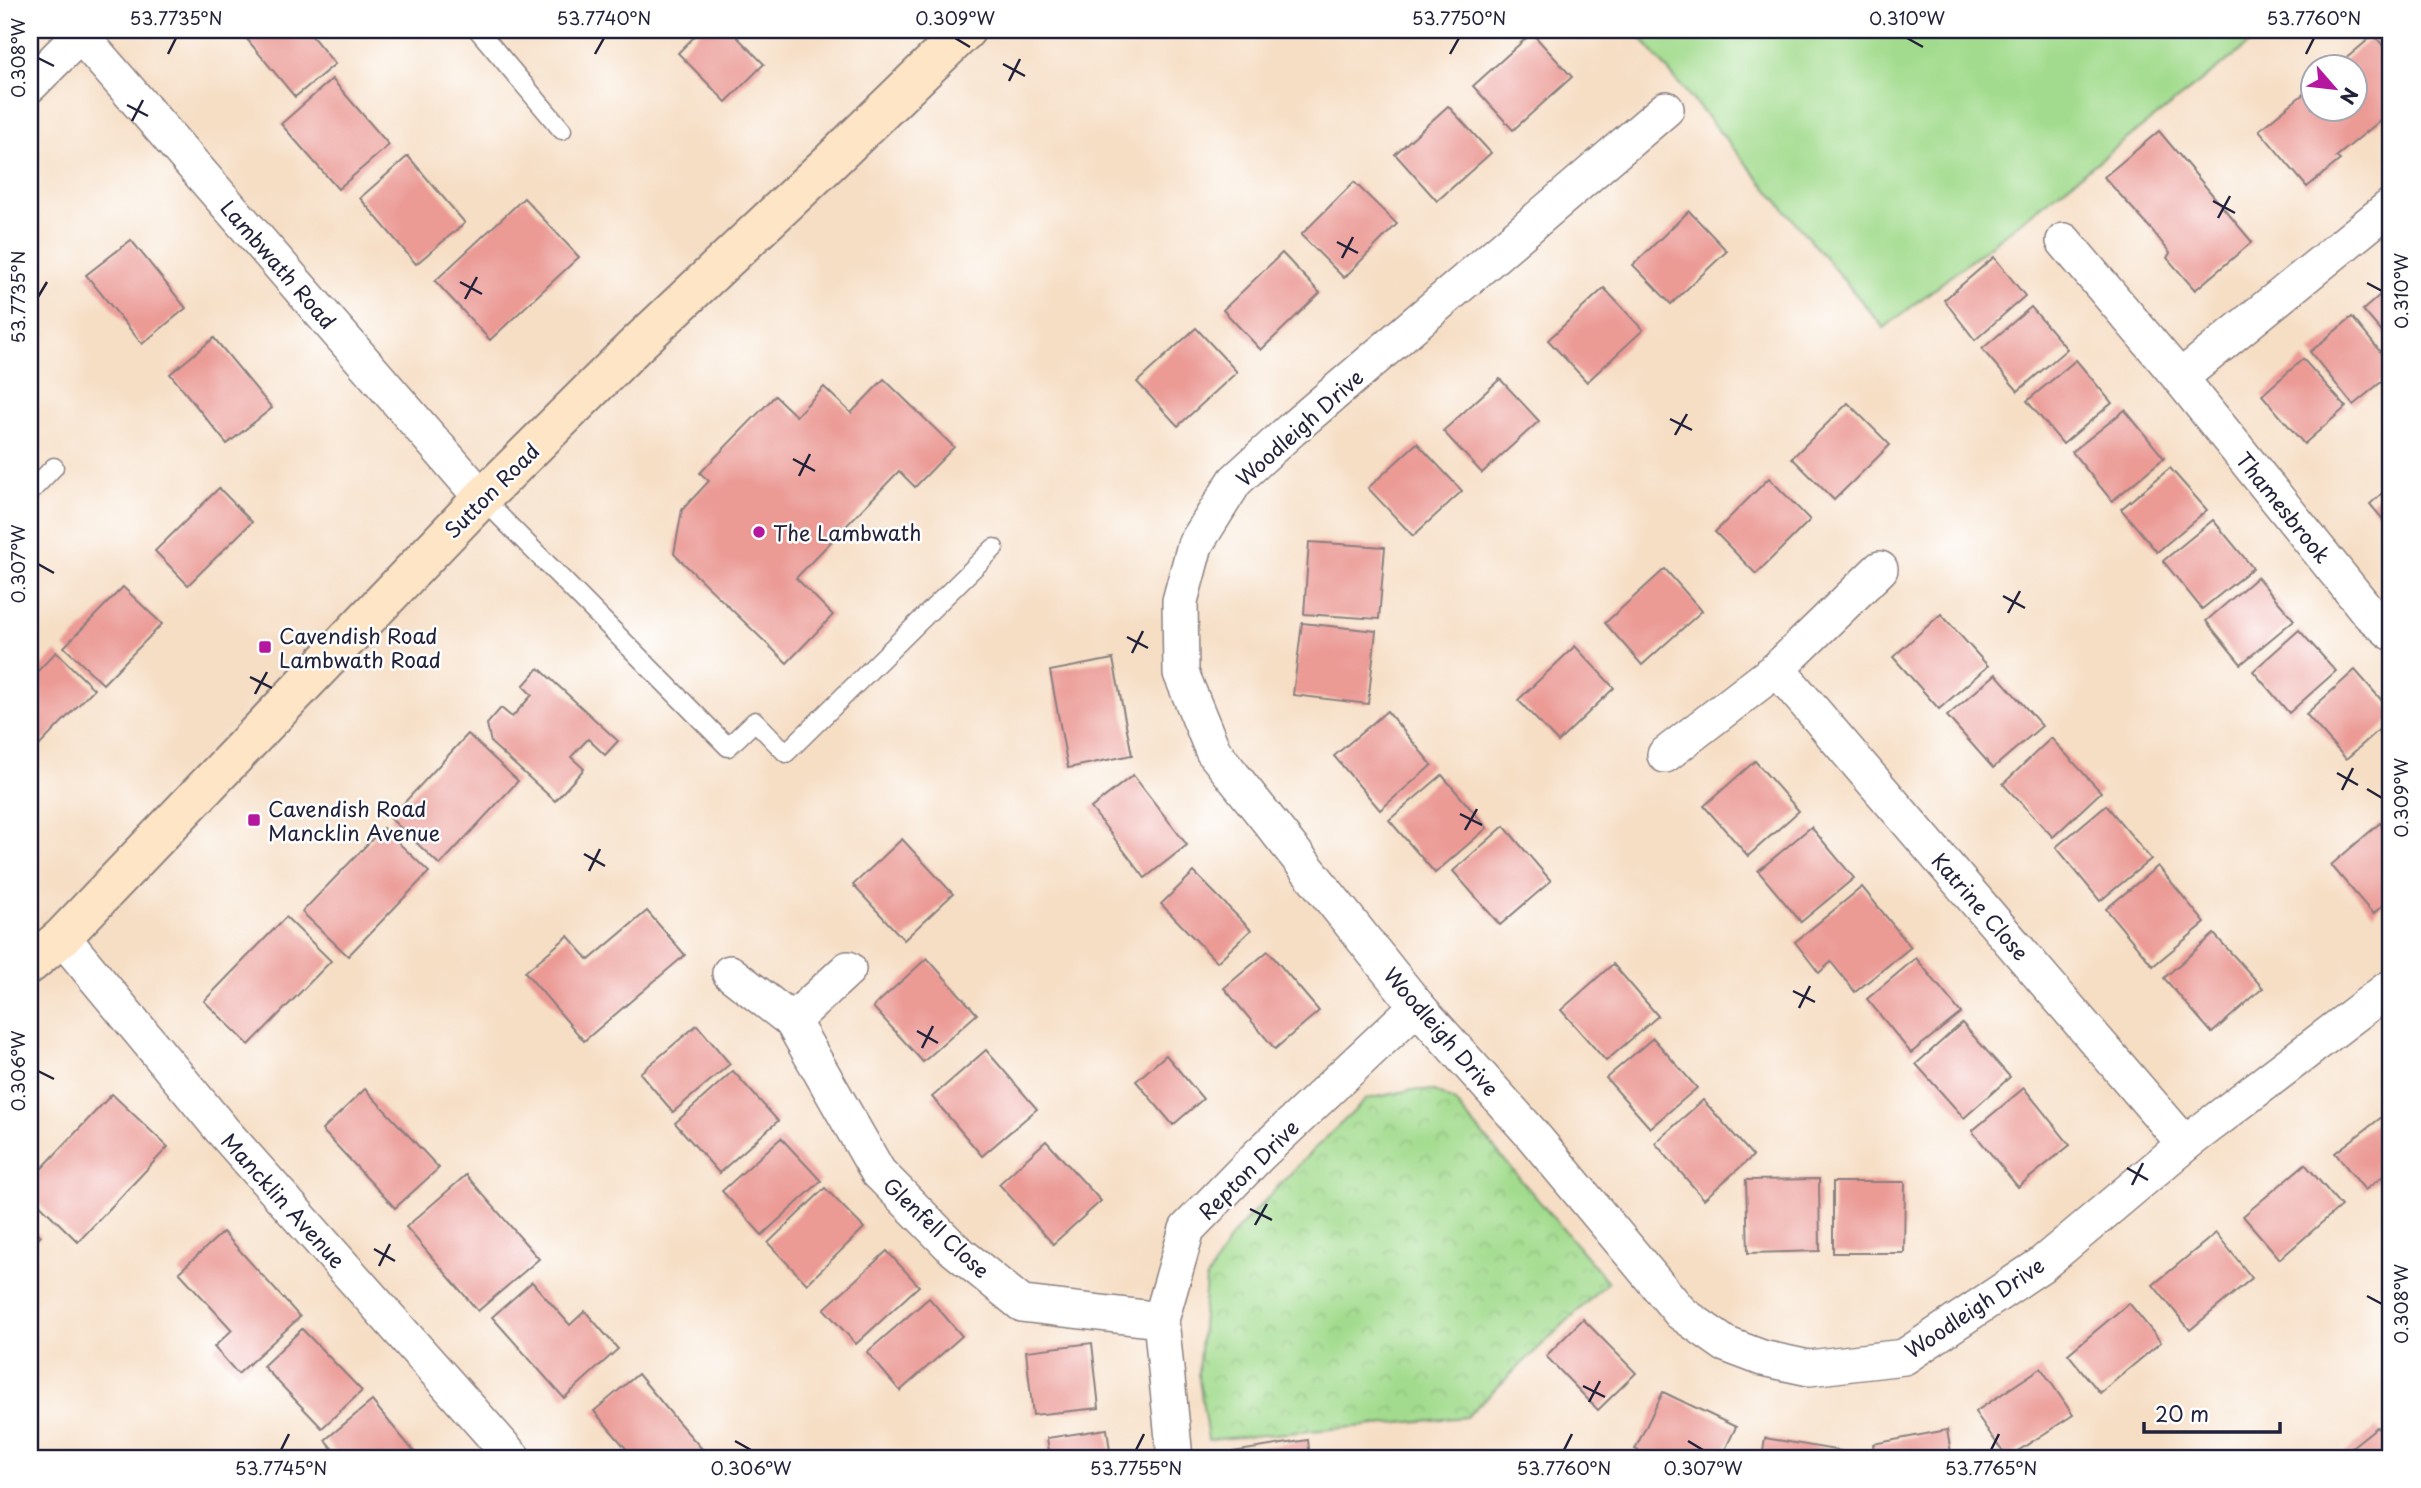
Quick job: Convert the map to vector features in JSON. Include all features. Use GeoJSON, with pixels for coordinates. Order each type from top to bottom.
{"type":"FeatureCollection","features":[{"type":"Feature","properties":{"kind":"street","name":"Sutton Road"},"geometry":{"type":"LineString","coordinates":[[30,964],[62,937],[482,498],[634,347],[966,30]]}},
{"type":"Feature","properties":{"kind":"street","name":"Lambwath Road"},"geometry":{"type":"LineString","coordinates":[[78,32],[482,498]]}},
{"type":"Feature","properties":{"kind":"street"},"geometry":{"type":"LineString","coordinates":[[30,85],[78,32]]}},
{"type":"Feature","properties":{"kind":"street","name":"Woodleigh Drive"},"geometry":{"type":"LineString","coordinates":[[1666,109],[1235,481],[1195,545],[1180,601],[1181,673],[1213,751],[1417,1006],[1530,1132],[1681,1313],[1726,1344],[1762,1358],[1808,1368],[1904,1357],[2040,1265],[2185,1144],[2390,989]]}},
{"type":"Feature","properties":{"kind":"street"},"geometry":{"type":"LineString","coordinates":[[2180,378],[2391,206]]}},
{"type":"Feature","properties":{"kind":"street","name":"Thamesbrook"},"geometry":{"type":"LineString","coordinates":[[2064,240],[2180,378],[2370,614],[2391,632]]}},
{"type":"Feature","properties":{"kind":"street"},"geometry":{"type":"LineString","coordinates":[[1665,755],[1777,669],[1881,569]]}},
{"type":"Feature","properties":{"kind":"street","name":"Katrine Close"},"geometry":{"type":"LineString","coordinates":[[1777,669],[2185,1144]]}},
{"type":"Feature","properties":{"kind":"street","name":"Mancklin Avenue"},"geometry":{"type":"LineString","coordinates":[[62,937],[231,1140],[513,1458]]}},
{"type":"Feature","properties":{"kind":"street"},"geometry":{"type":"LineString","coordinates":[[792,1021],[848,969]]}},
{"type":"Feature","properties":{"kind":"street","name":"Glenfell Close"},"geometry":{"type":"LineString","coordinates":[[730,974],[792,1021],[878,1172],[954,1249],[1022,1304],[1161,1320]]}},
{"type":"Feature","properties":{"kind":"street","name":"Repton Drive"},"geometry":{"type":"LineString","coordinates":[[1175,1458],[1161,1320],[1187,1229],[1259,1155],[1417,1006]]}},
{"type":"Feature","properties":{"kind":"lane"},"geometry":{"type":"LineString","coordinates":[[478,30],[562,130]]}},
{"type":"Feature","properties":{"kind":"lane"},"geometry":{"type":"LineString","coordinates":[[30,492],[54,467]]}},
{"type":"Feature","properties":{"kind":"lane"},"geometry":{"type":"LineString","coordinates":[[482,498],[728,747],[755,721],[786,753],[994,548]]}},
{"type":"Feature","properties":{"kind":"green space"},"geometry":{"type":"Polygon","coordinates":[[[1634,30],[2267,30],[1884,328],[1634,30]]]}},
{"type":"Feature","properties":{"kind":"green space"},"geometry":{"type":"Polygon","coordinates":[[[1411,1090],[1432,1090],[1454,1101],[1608,1282],[1466,1417],[1208,1440],[1198,1373],[1206,1280],[1232,1235],[1312,1151],[1367,1099],[1411,1090]]]}},
{"type":"Feature","properties":{"kind":"building"},"geometry":{"type":"Polygon","coordinates":[[[307,30],[335,64],[295,97],[241,32],[307,30]]]}},
{"type":"Feature","properties":{"kind":"building"},"geometry":{"type":"Polygon","coordinates":[[[701,30],[730,30],[764,64],[726,102],[678,53],[701,30]]]}},
{"type":"Feature","properties":{"kind":"building"},"geometry":{"type":"Polygon","coordinates":[[[1532,33],[1572,77],[1513,130],[1473,86],[1532,33]]]}},
{"type":"Feature","properties":{"kind":"building"},"geometry":{"type":"Polygon","coordinates":[[[2374,35],[2391,55],[2391,118],[2389,120],[2386,116],[2336,157],[2340,160],[2307,187],[2259,130],[2298,98],[2298,122],[2368,122],[2368,52],[2354,52],[2374,35]]]}},
{"type":"Feature","properties":{"kind":"building"},"geometry":{"type":"Polygon","coordinates":[[[332,79],[389,145],[338,189],[281,124],[332,79]]]}},
{"type":"Feature","properties":{"kind":"building"},"geometry":{"type":"Polygon","coordinates":[[[1448,106],[1491,153],[1437,201],[1395,154],[1448,106]]]}},
{"type":"Feature","properties":{"kind":"building"},"geometry":{"type":"Polygon","coordinates":[[[2159,131],[2252,242],[2195,290],[2167,258],[2170,253],[2152,230],[2104,177],[2159,131]]]}},
{"type":"Feature","properties":{"kind":"building"},"geometry":{"type":"Polygon","coordinates":[[[408,156],[465,223],[416,264],[360,198],[408,156]]]}},
{"type":"Feature","properties":{"kind":"building"},"geometry":{"type":"Polygon","coordinates":[[[1354,182],[1397,224],[1344,278],[1301,235],[1354,182]]]}},
{"type":"Feature","properties":{"kind":"building"},"geometry":{"type":"Polygon","coordinates":[[[524,198],[579,257],[490,340],[435,281],[524,198]]]}},
{"type":"Feature","properties":{"kind":"building"},"geometry":{"type":"Polygon","coordinates":[[[1689,211],[1727,251],[1671,304],[1633,265],[1689,211]]]}},
{"type":"Feature","properties":{"kind":"building"},"geometry":{"type":"Polygon","coordinates":[[[131,240],[186,308],[142,344],[86,275],[131,240]]]}},
{"type":"Feature","properties":{"kind":"building"},"geometry":{"type":"Polygon","coordinates":[[[1282,253],[1320,293],[1261,350],[1223,310],[1282,253]]]}},
{"type":"Feature","properties":{"kind":"building"},"geometry":{"type":"Polygon","coordinates":[[[1994,257],[2025,296],[1975,340],[1944,300],[1994,257]]]}},
{"type":"Feature","properties":{"kind":"building"},"geometry":{"type":"Polygon","coordinates":[[[2391,285],[2391,343],[2363,310],[2391,285]]]}},
{"type":"Feature","properties":{"kind":"building"},"geometry":{"type":"Polygon","coordinates":[[[1604,288],[1643,330],[1587,382],[1548,340],[1604,288]]]}},
{"type":"Feature","properties":{"kind":"building"},"geometry":{"type":"Polygon","coordinates":[[[2031,307],[2067,349],[2018,391],[1982,349],[2031,307]]]}},
{"type":"Feature","properties":{"kind":"building"},"geometry":{"type":"Polygon","coordinates":[[[2352,317],[2391,365],[2391,374],[2353,405],[2310,352],[2352,317]]]}},
{"type":"Feature","properties":{"kind":"building"},"geometry":{"type":"Polygon","coordinates":[[[1196,328],[1237,372],[1178,426],[1137,382],[1196,328]]]}},
{"type":"Feature","properties":{"kind":"building"},"geometry":{"type":"Polygon","coordinates":[[[214,338],[272,408],[227,444],[170,374],[214,338]]]}},
{"type":"Feature","properties":{"kind":"building"},"geometry":{"type":"Polygon","coordinates":[[[2303,359],[2346,407],[2304,444],[2262,395],[2303,359]]]}},
{"type":"Feature","properties":{"kind":"building"},"geometry":{"type":"Polygon","coordinates":[[[2076,360],[2112,403],[2063,444],[2027,401],[2076,360]]]}},
{"type":"Feature","properties":{"kind":"building","name":"The Lambwath"},"geometry":{"type":"Polygon","coordinates":[[[884,379],[954,447],[915,487],[899,471],[796,578],[833,615],[787,663],[674,554],[682,510],[709,481],[700,473],[775,396],[796,416],[824,387],[851,413],[884,379]]]}},
{"type":"Feature","properties":{"kind":"building"},"geometry":{"type":"Polygon","coordinates":[[[1500,379],[1539,421],[1482,473],[1443,431],[1500,379]]]}},
{"type":"Feature","properties":{"kind":"building"},"geometry":{"type":"Polygon","coordinates":[[[1848,403],[1890,445],[1834,500],[1792,458],[1848,403]]]}},
{"type":"Feature","properties":{"kind":"building"},"geometry":{"type":"Polygon","coordinates":[[[2125,410],[2164,458],[2112,501],[2072,452],[2125,410]]]}},
{"type":"Feature","properties":{"kind":"building"},"geometry":{"type":"Polygon","coordinates":[[[1417,443],[1462,491],[1413,536],[1368,488],[1417,443]]]}},
{"type":"Feature","properties":{"kind":"building"},"geometry":{"type":"Polygon","coordinates":[[[2170,468],[2207,510],[2157,552],[2121,509],[2170,468]]]}},
{"type":"Feature","properties":{"kind":"building"},"geometry":{"type":"Polygon","coordinates":[[[1769,478],[1810,520],[1756,574],[1715,532],[1769,478]]]}},
{"type":"Feature","properties":{"kind":"building"},"geometry":{"type":"Polygon","coordinates":[[[2391,485],[2391,529],[2370,504],[2391,485]]]}},
{"type":"Feature","properties":{"kind":"building"},"geometry":{"type":"Polygon","coordinates":[[[219,488],[252,522],[188,585],[155,551],[219,488]]]}},
{"type":"Feature","properties":{"kind":"building"},"geometry":{"type":"Polygon","coordinates":[[[2213,520],[2253,568],[2202,609],[2163,561],[2213,520]]]}},
{"type":"Feature","properties":{"kind":"building"},"geometry":{"type":"Polygon","coordinates":[[[1309,542],[1385,547],[1379,619],[1304,614],[1309,542]]]}},
{"type":"Feature","properties":{"kind":"building"},"geometry":{"type":"Polygon","coordinates":[[[1665,569],[1702,611],[1642,665],[1605,623],[1665,569]]]}},
{"type":"Feature","properties":{"kind":"building"},"geometry":{"type":"Polygon","coordinates":[[[2257,577],[2294,620],[2241,664],[2206,621],[2257,577]]]}},
{"type":"Feature","properties":{"kind":"building"},"geometry":{"type":"Polygon","coordinates":[[[123,587],[162,624],[103,684],[64,647],[123,587]]]}},
{"type":"Feature","properties":{"kind":"building"},"geometry":{"type":"Polygon","coordinates":[[[1941,614],[1988,666],[1939,709],[1893,657],[1941,614]]]}},
{"type":"Feature","properties":{"kind":"building"},"geometry":{"type":"Polygon","coordinates":[[[1302,623],[1376,631],[1368,704],[1293,695],[1302,623]]]}},
{"type":"Feature","properties":{"kind":"building"},"geometry":{"type":"Polygon","coordinates":[[[2299,630],[2336,671],[2289,713],[2253,671],[2299,630]]]}},
{"type":"Feature","properties":{"kind":"building"},"geometry":{"type":"Polygon","coordinates":[[[1575,646],[1614,688],[1558,742],[1518,700],[1575,646]]]}},
{"type":"Feature","properties":{"kind":"building"},"geometry":{"type":"Polygon","coordinates":[[[56,652],[94,689],[36,749],[30,743],[30,679],[56,652]]]}},
{"type":"Feature","properties":{"kind":"building"},"geometry":{"type":"Polygon","coordinates":[[[1113,659],[1132,755],[1068,768],[1050,671],[1113,659]]]}},
{"type":"Feature","properties":{"kind":"building"},"geometry":{"type":"Polygon","coordinates":[[[539,668],[618,741],[605,755],[588,739],[571,757],[584,769],[555,801],[491,743],[487,724],[501,708],[512,717],[532,695],[523,686],[539,668]]]}},
{"type":"Feature","properties":{"kind":"building"},"geometry":{"type":"Polygon","coordinates":[[[2355,670],[2391,711],[2391,719],[2346,759],[2306,714],[2355,670]]]}},
{"type":"Feature","properties":{"kind":"building"},"geometry":{"type":"Polygon","coordinates":[[[1996,674],[2042,726],[1993,768],[1947,716],[1996,674]]]}},
{"type":"Feature","properties":{"kind":"building"},"geometry":{"type":"Polygon","coordinates":[[[1387,711],[1432,765],[1380,810],[1334,756],[1387,711]]]}},
{"type":"Feature","properties":{"kind":"building"},"geometry":{"type":"Polygon","coordinates":[[[468,734],[518,781],[440,865],[390,818],[468,734]]]}},
{"type":"Feature","properties":{"kind":"building"},"geometry":{"type":"Polygon","coordinates":[[[2051,738],[2101,792],[2053,837],[2003,784],[2051,738]]]}},
{"type":"Feature","properties":{"kind":"building"},"geometry":{"type":"Polygon","coordinates":[[[1755,761],[1799,811],[1748,856],[1704,806],[1755,761]]]}},
{"type":"Feature","properties":{"kind":"building"},"geometry":{"type":"Polygon","coordinates":[[[1133,775],[1187,845],[1145,878],[1091,808],[1133,775]]]}},
{"type":"Feature","properties":{"kind":"building"},"geometry":{"type":"Polygon","coordinates":[[[1442,775],[1487,828],[1435,873],[1389,820],[1442,775]]]}},
{"type":"Feature","properties":{"kind":"building"},"geometry":{"type":"Polygon","coordinates":[[[2106,805],[2151,859],[2100,901],[2056,847],[2106,805]]]}},
{"type":"Feature","properties":{"kind":"building"},"geometry":{"type":"Polygon","coordinates":[[[2380,823],[2391,837],[2391,898],[2373,914],[2331,865],[2380,823]]]}},
{"type":"Feature","properties":{"kind":"building"},"geometry":{"type":"Polygon","coordinates":[[[1504,826],[1551,881],[1500,925],[1453,871],[1504,826]]]}},
{"type":"Feature","properties":{"kind":"building"},"geometry":{"type":"Polygon","coordinates":[[[1811,827],[1854,878],[1801,922],[1758,871],[1811,827]]]}},
{"type":"Feature","properties":{"kind":"building"},"geometry":{"type":"Polygon","coordinates":[[[383,828],[429,872],[348,956],[302,912],[383,828]]]}},
{"type":"Feature","properties":{"kind":"building"},"geometry":{"type":"Polygon","coordinates":[[[902,839],[953,894],[904,940],[853,885],[902,839]]]}},
{"type":"Feature","properties":{"kind":"building"},"geometry":{"type":"Polygon","coordinates":[[[2158,866],[2205,923],[2153,966],[2106,909],[2158,866]]]}},
{"type":"Feature","properties":{"kind":"building"},"geometry":{"type":"Polygon","coordinates":[[[1194,872],[1251,930],[1217,962],[1161,904],[1194,872]]]}},
{"type":"Feature","properties":{"kind":"building"},"geometry":{"type":"Polygon","coordinates":[[[1862,887],[1911,947],[1855,992],[1831,962],[1819,973],[1795,942],[1862,887]]]}},
{"type":"Feature","properties":{"kind":"building"},"geometry":{"type":"Polygon","coordinates":[[[647,911],[685,955],[584,1041],[525,972],[568,936],[589,960],[647,911]]]}},
{"type":"Feature","properties":{"kind":"building"},"geometry":{"type":"Polygon","coordinates":[[[286,917],[331,961],[249,1045],[204,1001],[286,917]]]}},
{"type":"Feature","properties":{"kind":"building"},"geometry":{"type":"Polygon","coordinates":[[[2214,934],[2263,988],[2212,1033],[2164,978],[2214,934]]]}},
{"type":"Feature","properties":{"kind":"building"},"geometry":{"type":"Polygon","coordinates":[[[1268,951],[1319,1011],[1275,1049],[1224,988],[1268,951]]]}},
{"type":"Feature","properties":{"kind":"building"},"geometry":{"type":"Polygon","coordinates":[[[927,958],[977,1014],[923,1062],[873,1007],[927,958]]]}},
{"type":"Feature","properties":{"kind":"building"},"geometry":{"type":"Polygon","coordinates":[[[1916,958],[1961,1013],[1911,1053],[1867,999],[1916,958]]]}},
{"type":"Feature","properties":{"kind":"building"},"geometry":{"type":"Polygon","coordinates":[[[1613,964],[1658,1016],[1606,1061],[1561,1010],[1613,964]]]}},
{"type":"Feature","properties":{"kind":"building"},"geometry":{"type":"Polygon","coordinates":[[[1962,1023],[2010,1077],[1964,1118],[1916,1064],[1962,1023]]]}},
{"type":"Feature","properties":{"kind":"building"},"geometry":{"type":"Polygon","coordinates":[[[697,1025],[730,1064],[673,1112],[640,1073],[697,1025]]]}},
{"type":"Feature","properties":{"kind":"building"},"geometry":{"type":"Polygon","coordinates":[[[1653,1038],[1697,1088],[1650,1128],[1606,1078],[1653,1038]]]}},
{"type":"Feature","properties":{"kind":"building"},"geometry":{"type":"Polygon","coordinates":[[[986,1050],[1037,1109],[982,1156],[932,1097],[986,1050]]]}},
{"type":"Feature","properties":{"kind":"building"},"geometry":{"type":"Polygon","coordinates":[[[1166,1055],[1203,1099],[1173,1125],[1136,1081],[1166,1055]]]}},
{"type":"Feature","properties":{"kind":"building"},"geometry":{"type":"Polygon","coordinates":[[[733,1071],[778,1121],[719,1173],[675,1123],[733,1071]]]}},
{"type":"Feature","properties":{"kind":"building"},"geometry":{"type":"Polygon","coordinates":[[[2024,1088],[2070,1145],[2018,1187],[1972,1131],[2024,1088]]]}},
{"type":"Feature","properties":{"kind":"building"},"geometry":{"type":"Polygon","coordinates":[[[365,1089],[439,1168],[395,1208],[322,1130],[365,1089]]]}},
{"type":"Feature","properties":{"kind":"building"},"geometry":{"type":"Polygon","coordinates":[[[112,1094],[168,1147],[78,1242],[30,1195],[30,1181],[112,1094]]]}},
{"type":"Feature","properties":{"kind":"building"},"geometry":{"type":"Polygon","coordinates":[[[1703,1100],[1753,1156],[1704,1199],[1655,1143],[1703,1100]]]}},
{"type":"Feature","properties":{"kind":"building"},"geometry":{"type":"Polygon","coordinates":[[[2391,1110],[2391,1170],[2365,1190],[2335,1153],[2391,1110]]]}},
{"type":"Feature","properties":{"kind":"building"},"geometry":{"type":"Polygon","coordinates":[[[781,1138],[821,1181],[762,1235],[722,1191],[781,1138]]]}},
{"type":"Feature","properties":{"kind":"building"},"geometry":{"type":"Polygon","coordinates":[[[1046,1141],[1101,1201],[1053,1244],[999,1184],[1046,1141]]]}},
{"type":"Feature","properties":{"kind":"building"},"geometry":{"type":"Polygon","coordinates":[[[2305,1164],[2341,1206],[2280,1259],[2243,1216],[2305,1164]]]}},
{"type":"Feature","properties":{"kind":"building"},"geometry":{"type":"Polygon","coordinates":[[[466,1175],[539,1259],[478,1311],[406,1227],[466,1175]]]}},
{"type":"Feature","properties":{"kind":"building"},"geometry":{"type":"Polygon","coordinates":[[[1819,1179],[1820,1251],[1748,1253],[1746,1180],[1819,1179]]]}},
{"type":"Feature","properties":{"kind":"building"},"geometry":{"type":"Polygon","coordinates":[[[1833,1182],[1905,1182],[1904,1253],[1833,1253],[1833,1182]]]}},
{"type":"Feature","properties":{"kind":"building"},"geometry":{"type":"Polygon","coordinates":[[[825,1188],[864,1228],[807,1284],[768,1243],[825,1188]]]}},
{"type":"Feature","properties":{"kind":"building"},"geometry":{"type":"Polygon","coordinates":[[[30,1226],[41,1236],[30,1247],[30,1226]]]}},
{"type":"Feature","properties":{"kind":"building"},"geometry":{"type":"Polygon","coordinates":[[[223,1232],[300,1317],[238,1374],[214,1347],[232,1330],[179,1272],[223,1232]]]}},
{"type":"Feature","properties":{"kind":"building"},"geometry":{"type":"Polygon","coordinates":[[[2216,1233],[2252,1278],[2190,1330],[2153,1285],[2216,1233]]]}},
{"type":"Feature","properties":{"kind":"building"},"geometry":{"type":"Polygon","coordinates":[[[887,1251],[919,1286],[856,1344],[824,1309],[887,1251]]]}},
{"type":"Feature","properties":{"kind":"building"},"geometry":{"type":"Polygon","coordinates":[[[532,1282],[570,1325],[585,1311],[618,1349],[564,1398],[492,1317],[532,1282]]]}},
{"type":"Feature","properties":{"kind":"building"},"geometry":{"type":"Polygon","coordinates":[[[929,1298],[962,1336],[900,1391],[867,1352],[929,1298]]]}},
{"type":"Feature","properties":{"kind":"building"},"geometry":{"type":"Polygon","coordinates":[[[2129,1303],[2161,1342],[2100,1393],[2068,1354],[2129,1303]]]}},
{"type":"Feature","properties":{"kind":"building"},"geometry":{"type":"Polygon","coordinates":[[[1583,1319],[1636,1373],[1598,1410],[1546,1356],[1583,1319]]]}},
{"type":"Feature","properties":{"kind":"building"},"geometry":{"type":"Polygon","coordinates":[[[302,1329],[362,1391],[322,1428],[263,1366],[302,1329]]]}},
{"type":"Feature","properties":{"kind":"building"},"geometry":{"type":"Polygon","coordinates":[[[1092,1343],[1099,1408],[1033,1415],[1026,1351],[1092,1343]]]}},
{"type":"Feature","properties":{"kind":"building"},"geometry":{"type":"Polygon","coordinates":[[[2041,1368],[2073,1415],[2007,1458],[1975,1412],[2041,1368]]]}},
{"type":"Feature","properties":{"kind":"building"},"geometry":{"type":"Polygon","coordinates":[[[638,1374],[710,1458],[634,1458],[594,1411],[638,1374]]]}},
{"type":"Feature","properties":{"kind":"building"},"geometry":{"type":"Polygon","coordinates":[[[1663,1392],[1736,1427],[1721,1458],[1653,1458],[1635,1449],[1663,1392]]]}},
{"type":"Feature","properties":{"kind":"building"},"geometry":{"type":"Polygon","coordinates":[[[372,1401],[419,1458],[340,1458],[325,1440],[372,1401]]]}},
{"type":"Feature","properties":{"kind":"building"},"geometry":{"type":"Polygon","coordinates":[[[2377,1427],[2391,1445],[2391,1458],[2338,1458],[2377,1427]]]}},
{"type":"Feature","properties":{"kind":"building"},"geometry":{"type":"Polygon","coordinates":[[[1107,1429],[1111,1458],[1050,1458],[1047,1438],[1107,1429]]]}},
{"type":"Feature","properties":{"kind":"building"},"geometry":{"type":"Polygon","coordinates":[[[1947,1430],[1952,1458],[1875,1458],[1873,1444],[1947,1430]]]}},
{"type":"Feature","properties":{"kind":"building"},"geometry":{"type":"Polygon","coordinates":[[[1765,1438],[1841,1451],[1839,1458],[1762,1458],[1765,1438]]]}},
{"type":"Feature","properties":{"kind":"building"},"geometry":{"type":"Polygon","coordinates":[[[1308,1440],[1310,1458],[1233,1458],[1232,1452],[1308,1440]]]}},
{"type":"Feature","properties":{"kind":"place","name":"The Lambwath"},"geometry":{"type":"Point","coordinates":[759,532]}},
{"type":"Feature","properties":{"kind":"place","name":"Cavendish Road Lambwath Road"},"geometry":{"type":"Point","coordinates":[265,647]}},
{"type":"Feature","properties":{"kind":"place","name":"Cavendish Road Mancklin Avenue"},"geometry":{"type":"Point","coordinates":[254,820]}}]}
